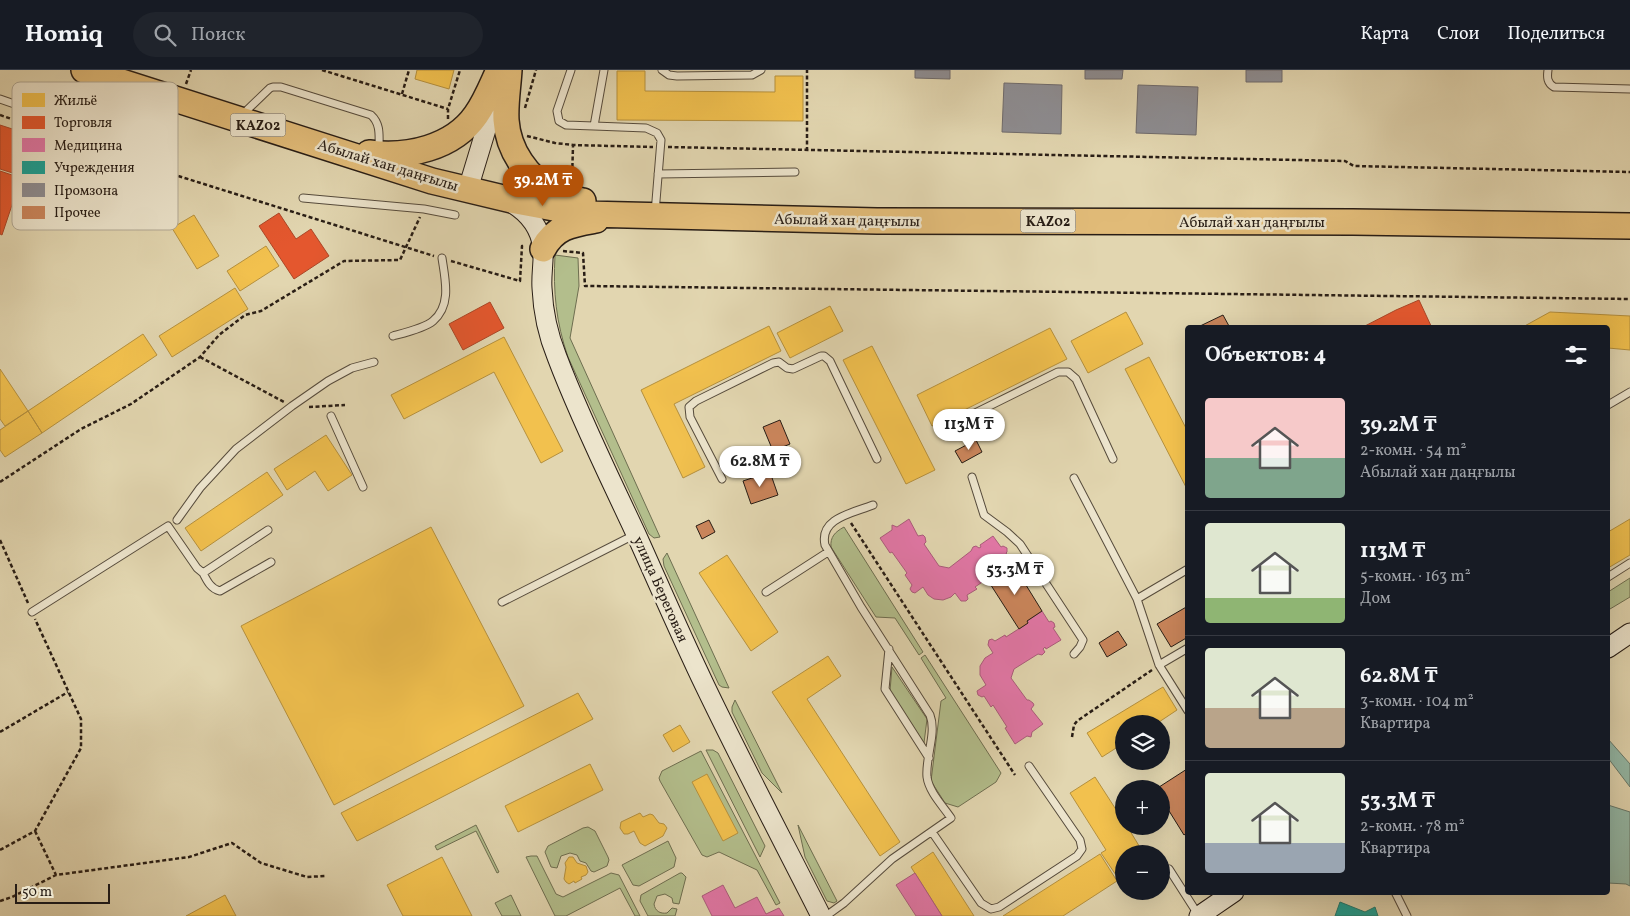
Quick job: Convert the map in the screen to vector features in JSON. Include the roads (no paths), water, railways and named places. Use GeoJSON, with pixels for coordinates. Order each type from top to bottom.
{"type":"FeatureCollection","features":[{"type":"Feature","properties":{"kind":"highway","name":"Абылай хан даңғылы"},"geometry":{"type":"LineString","coordinates":[[84,70],[122,82]]}},
{"type":"Feature","properties":{"kind":"highway"},"geometry":{"type":"LineString","coordinates":[[379,159],[394,154],[422,150],[447,141],[475,116],[499,70]]}},
{"type":"Feature","properties":{"kind":"highway"},"geometry":{"type":"LineString","coordinates":[[509,70],[506,109],[521,136],[522,164],[533,177],[554,193],[645,216]]}},
{"type":"Feature","properties":{"kind":"highway","name":"Абылай хан даңғылы"},"geometry":{"type":"LineString","coordinates":[[178,100],[328,148],[379,159],[432,180],[472,178],[502,198],[586,214],[877,221],[1343,222],[1630,226]]}},
{"type":"Feature","properties":{"kind":"highway"},"geometry":{"type":"LineString","coordinates":[[543,248],[552,235],[567,227],[601,220],[645,216]]}},
{"type":"Feature","properties":{"kind":"street"},"geometry":{"type":"LineString","coordinates":[[472,178],[504,70]]}},
{"type":"Feature","properties":{"kind":"street","name":"улица Береговая"},"geometry":{"type":"LineString","coordinates":[[502,198],[523,210],[536,225],[543,248],[542,286],[544,306],[548,330],[556,356],[708,691],[821,916]]}},
{"type":"Feature","properties":{"kind":"street"},"geometry":{"type":"LineString","coordinates":[[1610,647],[1630,633]]}},
{"type":"Feature","properties":{"kind":"street"},"geometry":{"type":"LineString","coordinates":[[1199,916],[1230,895]]}},
{"type":"Feature","properties":{"kind":"lane"},"geometry":{"type":"LineString","coordinates":[[571,70],[557,111],[559,121],[566,125],[646,128],[657,133],[661,140],[658,174],[645,216]]}},
{"type":"Feature","properties":{"kind":"lane"},"geometry":{"type":"LineString","coordinates":[[594,126],[604,70]]}},
{"type":"Feature","properties":{"kind":"lane"},"geometry":{"type":"LineString","coordinates":[[662,70],[669,75],[676,76],[752,75],[761,70]]}},
{"type":"Feature","properties":{"kind":"lane"},"geometry":{"type":"LineString","coordinates":[[1548,70],[1548,80],[1550,85],[1554,87],[1630,89]]}},
{"type":"Feature","properties":{"kind":"lane"},"geometry":{"type":"LineString","coordinates":[[238,119],[270,88],[281,87],[371,115],[379,128],[379,159]]}},
{"type":"Feature","properties":{"kind":"lane"},"geometry":{"type":"LineString","coordinates":[[0,99],[12,103]]}},
{"type":"Feature","properties":{"kind":"lane"},"geometry":{"type":"LineString","coordinates":[[658,174],[795,172]]}},
{"type":"Feature","properties":{"kind":"lane"},"geometry":{"type":"LineString","coordinates":[[303,198],[424,209],[456,215]]}},
{"type":"Feature","properties":{"kind":"lane"},"geometry":{"type":"LineString","coordinates":[[394,336],[432,322],[438,315],[446,301],[446,284],[442,258]]}},
{"type":"Feature","properties":{"kind":"lane"},"geometry":{"type":"LineString","coordinates":[[722,479],[690,417],[689,406],[773,363],[779,362],[787,368],[793,369],[821,356],[830,361],[877,459]]}},
{"type":"Feature","properties":{"kind":"lane"},"geometry":{"type":"LineString","coordinates":[[176,520],[200,488],[236,449],[328,381],[352,368],[374,362]]}},
{"type":"Feature","properties":{"kind":"lane"},"geometry":{"type":"LineString","coordinates":[[961,420],[1058,372],[1068,372],[1076,378],[1113,459]]}},
{"type":"Feature","properties":{"kind":"lane"},"geometry":{"type":"LineString","coordinates":[[1610,404],[1630,392]]}},
{"type":"Feature","properties":{"kind":"lane"},"geometry":{"type":"LineString","coordinates":[[331,416],[363,486]]}},
{"type":"Feature","properties":{"kind":"lane"},"geometry":{"type":"LineString","coordinates":[[972,477],[984,515],[1020,544],[1082,640],[1080,647],[1074,654]]}},
{"type":"Feature","properties":{"kind":"lane"},"geometry":{"type":"LineString","coordinates":[[1074,478],[1137,599],[1159,665],[1185,704]]}},
{"type":"Feature","properties":{"kind":"lane"},"geometry":{"type":"LineString","coordinates":[[826,916],[844,903],[892,859],[951,818],[929,784],[927,775],[932,719],[828,552],[824,539],[826,528],[830,523],[873,505]]}},
{"type":"Feature","properties":{"kind":"lane"},"geometry":{"type":"LineString","coordinates":[[32,612],[168,526],[215,590],[220,591],[272,562]]}},
{"type":"Feature","properties":{"kind":"lane"},"geometry":{"type":"LineString","coordinates":[[203,573],[268,530]]}},
{"type":"Feature","properties":{"kind":"lane"},"geometry":{"type":"LineString","coordinates":[[502,602],[636,534]]}},
{"type":"Feature","properties":{"kind":"lane"},"geometry":{"type":"LineString","coordinates":[[766,592],[828,552]]}},
{"type":"Feature","properties":{"kind":"lane"},"geometry":{"type":"LineString","coordinates":[[1610,576],[1630,563]]}},
{"type":"Feature","properties":{"kind":"lane"},"geometry":{"type":"LineString","coordinates":[[1137,599],[1185,571]]}},
{"type":"Feature","properties":{"kind":"lane"},"geometry":{"type":"LineString","coordinates":[[889,649],[885,689],[928,758]]}},
{"type":"Feature","properties":{"kind":"lane"},"geometry":{"type":"LineString","coordinates":[[1159,665],[1185,650]]}},
{"type":"Feature","properties":{"kind":"lane"},"geometry":{"type":"LineString","coordinates":[[932,832],[981,904],[991,909],[999,907],[1077,856],[1082,849],[1080,840],[1029,766]]}},
{"type":"Feature","properties":{"kind":"lane"},"geometry":{"type":"LineString","coordinates":[[1170,871],[1185,894]]}},
{"type":"Feature","properties":{"kind":"lane"},"geometry":{"type":"LineString","coordinates":[[1186,895],[1199,916]]}},
{"type":"Feature","properties":{"kind":"lane"},"geometry":{"type":"LineString","coordinates":[[1396,895],[1407,916]]}}]}
